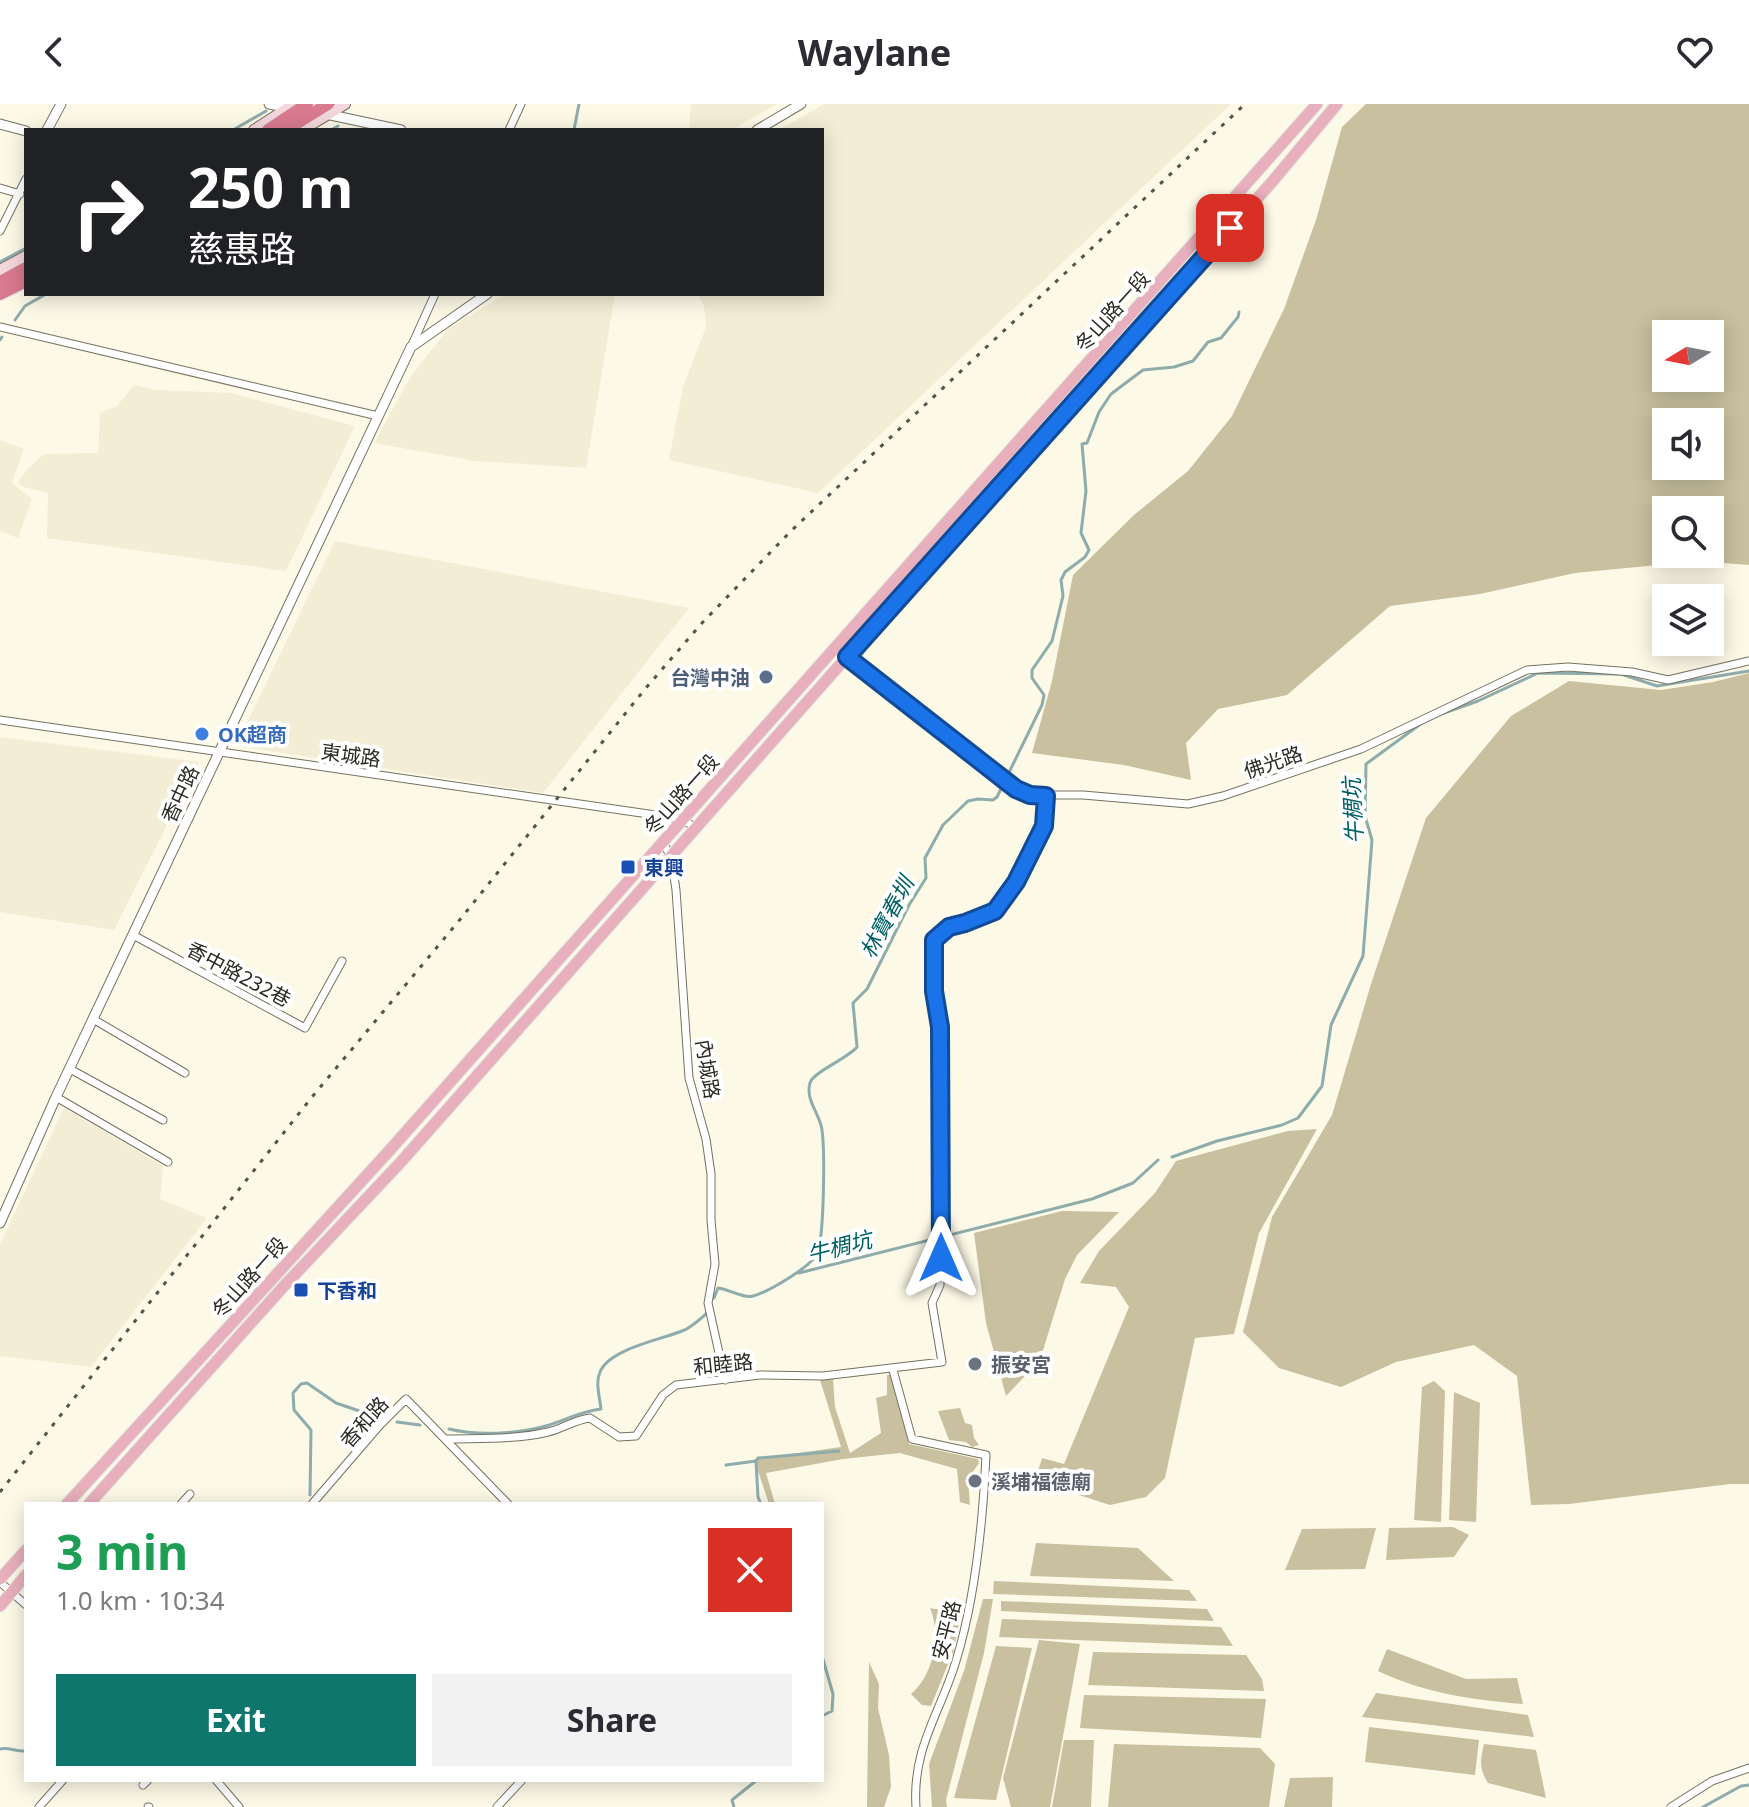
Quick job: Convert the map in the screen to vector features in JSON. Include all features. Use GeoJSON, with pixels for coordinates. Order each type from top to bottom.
{"type":"FeatureCollection","features":[{"type":"Feature","properties":{"kind":"highway"},"geometry":{"type":"LineString","coordinates":[[271,128],[307,104]]}},
{"type":"Feature","properties":{"kind":"highway"},"geometry":{"type":"LineString","coordinates":[[290,128],[328,109]]}},
{"type":"Feature","properties":{"kind":"highway"},"geometry":{"type":"LineString","coordinates":[[0,282],[24,269]]}},
{"type":"Feature","properties":{"kind":"highway"},"geometry":{"type":"LineString","coordinates":[[0,294],[24,282]]}},
{"type":"Feature","properties":{"kind":"main road"},"geometry":{"type":"LineString","coordinates":[[304,128],[328,109],[345,104]]}},
{"type":"Feature","properties":{"kind":"main road","name":"冬山路一段"},"geometry":{"type":"LineString","coordinates":[[69,1502],[389,1151],[1317,104]]}},
{"type":"Feature","properties":{"kind":"main road","name":"冬山路一段"},"geometry":{"type":"LineString","coordinates":[[91,1502],[284,1286],[400,1163],[1337,104]]}},
{"type":"Feature","properties":{"kind":"main road"},"geometry":{"type":"LineString","coordinates":[[257,128],[291,106]]}},
{"type":"Feature","properties":{"kind":"main road"},"geometry":{"type":"LineString","coordinates":[[1219,217],[1230,228]]}},
{"type":"Feature","properties":{"kind":"main road"},"geometry":{"type":"LineString","coordinates":[[0,270],[24,257]]}},
{"type":"Feature","properties":{"kind":"main road"},"geometry":{"type":"LineString","coordinates":[[0,301],[24,288]]}},
{"type":"Feature","properties":{"kind":"main road"},"geometry":{"type":"LineString","coordinates":[[389,1151],[400,1163]]}},
{"type":"Feature","properties":{"kind":"main road"},"geometry":{"type":"LineString","coordinates":[[274,1276],[284,1286]]}},
{"type":"Feature","properties":{"kind":"main road"},"geometry":{"type":"LineString","coordinates":[[0,1580],[24,1552]]}},
{"type":"Feature","properties":{"kind":"main road"},"geometry":{"type":"LineString","coordinates":[[0,1606],[24,1578]]}},
{"type":"Feature","properties":{"kind":"street"},"geometry":{"type":"LineString","coordinates":[[48,128],[61,104]]}},
{"type":"Feature","properties":{"kind":"street"},"geometry":{"type":"LineString","coordinates":[[269,104],[328,109],[394,128]]}},
{"type":"Feature","properties":{"kind":"street"},"geometry":{"type":"LineString","coordinates":[[510,128],[521,104]]}},
{"type":"Feature","properties":{"kind":"street"},"geometry":{"type":"LineString","coordinates":[[760,128],[801,104]]}},
{"type":"Feature","properties":{"kind":"street"},"geometry":{"type":"LineString","coordinates":[[0,124],[24,130]]}},
{"type":"Feature","properties":{"kind":"street"},"geometry":{"type":"LineString","coordinates":[[0,231],[24,184]]}},
{"type":"Feature","properties":{"kind":"street"},"geometry":{"type":"LineString","coordinates":[[0,188],[20,194]]}},
{"type":"Feature","properties":{"kind":"street","name":"香中路"},"geometry":{"type":"LineString","coordinates":[[1,1218],[434,296]]}},
{"type":"Feature","properties":{"kind":"street"},"geometry":{"type":"LineString","coordinates":[[411,347],[484,296]]}},
{"type":"Feature","properties":{"kind":"street"},"geometry":{"type":"LineString","coordinates":[[0,327],[378,416]]}},
{"type":"Feature","properties":{"kind":"street","name":"佛光路"},"geometry":{"type":"LineString","coordinates":[[837,646],[1004,780],[1030,795],[1110,796],[1188,804],[1223,796],[1361,749],[1527,670],[1568,667],[1632,672],[1668,680],[1749,661]]}},
{"type":"Feature","properties":{"kind":"street","name":"東城路"},"geometry":{"type":"LineString","coordinates":[[0,720],[683,819],[695,828]]}},
{"type":"Feature","properties":{"kind":"street","name":"和睦路"},"geometry":{"type":"LineString","coordinates":[[445,1439],[512,1437],[550,1432],[578,1419],[590,1418],[619,1437],[636,1436],[663,1395],[676,1385],[760,1375],[823,1376],[893,1370],[942,1362],[932,1303],[940,1285],[941,1236],[940,1027],[934,991],[934,940],[949,927],[995,911],[1016,882],[1044,826],[1046,796]]}},
{"type":"Feature","properties":{"kind":"street","name":"內城路"},"geometry":{"type":"LineString","coordinates":[[662,842],[671,856],[676,890],[689,1078],[706,1139],[711,1174],[715,1264],[708,1303],[725,1380]]}},
{"type":"Feature","properties":{"kind":"street","name":"香中路232巷"},"geometry":{"type":"LineString","coordinates":[[133,935],[305,1028],[342,961]]}},
{"type":"Feature","properties":{"kind":"street"},"geometry":{"type":"LineString","coordinates":[[93,1019],[185,1073]]}},
{"type":"Feature","properties":{"kind":"street"},"geometry":{"type":"LineString","coordinates":[[70,1069],[163,1120]]}},
{"type":"Feature","properties":{"kind":"street"},"geometry":{"type":"LineString","coordinates":[[56,1097],[168,1162]]}},
{"type":"Feature","properties":{"kind":"street","name":"安平路"},"geometry":{"type":"LineString","coordinates":[[893,1370],[912,1439],[986,1455],[972,1596],[956,1661],[918,1758],[914,1784],[916,1807]]}},
{"type":"Feature","properties":{"kind":"street","name":"香和路"},"geometry":{"type":"LineString","coordinates":[[314,1502],[406,1399],[506,1502]]}},
{"type":"Feature","properties":{"kind":"street"},"geometry":{"type":"LineString","coordinates":[[183,1502],[190,1494]]}},
{"type":"Feature","properties":{"kind":"street"},"geometry":{"type":"LineString","coordinates":[[0,1580],[24,1603]]}},
{"type":"Feature","properties":{"kind":"street"},"geometry":{"type":"LineString","coordinates":[[1671,1807],[1712,1781],[1749,1768]]}},
{"type":"Feature","properties":{"kind":"street"},"geometry":{"type":"LineString","coordinates":[[39,1807],[61,1782]]}},
{"type":"Feature","properties":{"kind":"street"},"geometry":{"type":"LineString","coordinates":[[218,1782],[239,1807]]}},
{"type":"Feature","properties":{"kind":"street"},"geometry":{"type":"LineString","coordinates":[[497,1807],[520,1782]]}},
{"type":"Feature","properties":{"kind":"shaded area"},"geometry":{"type":"Polygon","coordinates":[[[691,104],[777,104],[735,128],[689,128],[691,104]]]}},
{"type":"Feature","properties":{"kind":"shaded area"},"geometry":{"type":"Polygon","coordinates":[[[824,104],[1231,104],[818,493],[669,460],[683,387],[706,327],[704,306],[699,296],[824,296],[824,128],[782,128],[824,104]]]}},
{"type":"Feature","properties":{"kind":"shaded area"},"geometry":{"type":"Polygon","coordinates":[[[1366,104],[1749,104],[1749,565],[1724,563],[1724,496],[1652,496],[1652,566],[1575,573],[1480,594],[1390,606],[1287,695],[1218,709],[1186,743],[1191,780],[1124,765],[1032,753],[1052,681],[1073,575],[1134,515],[1188,471],[1232,416],[1284,309],[1316,220],[1342,127],[1366,104]]]}},
{"type":"Feature","properties":{"kind":"shaded area"},"geometry":{"type":"Polygon","coordinates":[[[503,296],[615,296],[586,468],[475,461],[374,443],[411,376],[448,329],[503,296]]]}},
{"type":"Feature","properties":{"kind":"shaded area"},"geometry":{"type":"Polygon","coordinates":[[[134,385],[155,390],[231,393],[355,426],[286,571],[47,538],[48,493],[18,483],[27,469],[44,454],[98,453],[100,413],[117,406],[134,385]]]}},
{"type":"Feature","properties":{"kind":"shaded area"},"geometry":{"type":"Polygon","coordinates":[[[0,440],[24,449],[12,483],[32,499],[18,538],[0,531],[0,440]]]}},
{"type":"Feature","properties":{"kind":"shaded area"},"geometry":{"type":"Polygon","coordinates":[[[335,541],[689,608],[543,793],[244,747],[239,739],[335,541]]]}},
{"type":"Feature","properties":{"kind":"shaded area"},"geometry":{"type":"Polygon","coordinates":[[[1749,673],[1749,1484],[1569,1504],[1531,1505],[1517,1376],[1474,1345],[1396,1362],[1341,1387],[1279,1368],[1243,1332],[1272,1217],[1332,1115],[1426,818],[1511,716],[1569,681],[1661,690],[1749,673]]]}},
{"type":"Feature","properties":{"kind":"shaded area"},"geometry":{"type":"Polygon","coordinates":[[[0,737],[199,762],[114,930],[0,912],[0,737]]]}},
{"type":"Feature","properties":{"kind":"shaded area"},"geometry":{"type":"Polygon","coordinates":[[[64,1108],[163,1166],[160,1199],[207,1218],[91,1367],[0,1356],[0,1244],[64,1108]]]}},
{"type":"Feature","properties":{"kind":"shaded area"},"geometry":{"type":"Polygon","coordinates":[[[1317,1129],[1259,1233],[1234,1334],[1195,1338],[1165,1478],[1146,1497],[1110,1505],[1035,1481],[1042,1458],[1064,1464],[1129,1307],[1116,1287],[1080,1283],[1099,1251],[1155,1193],[1176,1161],[1288,1131],[1317,1129]]]}},
{"type":"Feature","properties":{"kind":"shaded area"},"geometry":{"type":"Polygon","coordinates":[[[1062,1211],[1119,1212],[1077,1255],[1065,1279],[1040,1360],[1006,1396],[986,1323],[974,1233],[1062,1211]]]}},
{"type":"Feature","properties":{"kind":"shaded area"},"geometry":{"type":"Polygon","coordinates":[[[887,1375],[891,1375],[909,1444],[978,1459],[979,1463],[968,1479],[970,1505],[960,1502],[957,1469],[900,1453],[843,1459],[766,1473],[774,1502],[768,1502],[754,1459],[841,1447],[820,1380],[833,1379],[835,1407],[850,1453],[881,1433],[876,1398],[887,1395],[887,1375]]]}},
{"type":"Feature","properties":{"kind":"shaded area"},"geometry":{"type":"Polygon","coordinates":[[[1434,1381],[1445,1391],[1441,1522],[1414,1520],[1422,1387],[1434,1381]]]}},
{"type":"Feature","properties":{"kind":"shaded area"},"geometry":{"type":"Polygon","coordinates":[[[1454,1392],[1480,1403],[1476,1522],[1449,1520],[1454,1392]]]}},
{"type":"Feature","properties":{"kind":"shaded area"},"geometry":{"type":"Polygon","coordinates":[[[960,1408],[965,1423],[972,1425],[974,1438],[979,1445],[972,1447],[966,1442],[949,1440],[938,1411],[960,1408]]]}},
{"type":"Feature","properties":{"kind":"shaded area"},"geometry":{"type":"Polygon","coordinates":[[[1453,1527],[1469,1535],[1454,1557],[1386,1560],[1389,1528],[1453,1527]]]}},
{"type":"Feature","properties":{"kind":"shaded area"},"geometry":{"type":"Polygon","coordinates":[[[1376,1528],[1365,1569],[1285,1570],[1302,1529],[1376,1528]]]}},
{"type":"Feature","properties":{"kind":"shaded area"},"geometry":{"type":"Polygon","coordinates":[[[1036,1543],[1138,1548],[1174,1581],[1030,1576],[1036,1543]]]}},
{"type":"Feature","properties":{"kind":"shaded area"},"geometry":{"type":"Polygon","coordinates":[[[994,1581],[1189,1590],[1197,1601],[993,1594],[994,1581]]]}},
{"type":"Feature","properties":{"kind":"shaded area"},"geometry":{"type":"Polygon","coordinates":[[[983,1599],[993,1599],[984,1653],[946,1800],[947,1807],[932,1807],[929,1764],[964,1671],[983,1599]]]}},
{"type":"Feature","properties":{"kind":"shaded area"},"geometry":{"type":"Polygon","coordinates":[[[1001,1601],[1207,1609],[1214,1621],[1001,1611],[1001,1601]]]}},
{"type":"Feature","properties":{"kind":"shaded area"},"geometry":{"type":"Polygon","coordinates":[[[930,1608],[961,1614],[953,1652],[931,1706],[922,1705],[911,1694],[925,1676],[933,1654],[935,1630],[930,1608]]]}},
{"type":"Feature","properties":{"kind":"shaded area"},"geometry":{"type":"Polygon","coordinates":[[[1002,1619],[1221,1627],[1233,1646],[999,1637],[1002,1619]]]}},
{"type":"Feature","properties":{"kind":"shaded area"},"geometry":{"type":"Polygon","coordinates":[[[1039,1640],[1080,1644],[1050,1807],[1011,1807],[1003,1778],[1039,1640]]]}},
{"type":"Feature","properties":{"kind":"shaded area"},"geometry":{"type":"Polygon","coordinates":[[[996,1646],[1032,1648],[996,1800],[954,1798],[996,1646]]]}},
{"type":"Feature","properties":{"kind":"shaded area"},"geometry":{"type":"Polygon","coordinates":[[[1387,1649],[1466,1679],[1517,1678],[1523,1704],[1449,1694],[1395,1679],[1378,1671],[1387,1649]]]}},
{"type":"Feature","properties":{"kind":"shaded area"},"geometry":{"type":"Polygon","coordinates":[[[1093,1652],[1246,1655],[1262,1679],[1264,1691],[1088,1685],[1093,1652]]]}},
{"type":"Feature","properties":{"kind":"shaded area"},"geometry":{"type":"Polygon","coordinates":[[[869,1662],[879,1684],[878,1708],[889,1755],[891,1787],[884,1807],[867,1807],[869,1662]]]}},
{"type":"Feature","properties":{"kind":"shaded area"},"geometry":{"type":"Polygon","coordinates":[[[1376,1693],[1528,1715],[1534,1737],[1362,1717],[1376,1693]]]}},
{"type":"Feature","properties":{"kind":"shaded area"},"geometry":{"type":"Polygon","coordinates":[[[1084,1695],[1266,1699],[1261,1738],[1080,1728],[1084,1695]]]}},
{"type":"Feature","properties":{"kind":"shaded area"},"geometry":{"type":"Polygon","coordinates":[[[1369,1727],[1479,1740],[1475,1775],[1365,1762],[1369,1727]]]}},
{"type":"Feature","properties":{"kind":"shaded area"},"geometry":{"type":"Polygon","coordinates":[[[1064,1740],[1094,1740],[1091,1807],[1052,1807],[1064,1740]]]}},
{"type":"Feature","properties":{"kind":"shaded area"},"geometry":{"type":"Polygon","coordinates":[[[1114,1744],[1260,1748],[1275,1764],[1269,1807],[1108,1807],[1114,1744]]]}},
{"type":"Feature","properties":{"kind":"shaded area"},"geometry":{"type":"Polygon","coordinates":[[[1484,1744],[1536,1750],[1546,1798],[1488,1783],[1481,1764],[1484,1744]]]}},
{"type":"Feature","properties":{"kind":"shaded area"},"geometry":{"type":"Polygon","coordinates":[[[1333,1777],[1332,1807],[1284,1807],[1290,1778],[1333,1777]]]}},
{"type":"Feature","properties":{"kind":"waterway"},"geometry":{"type":"LineString","coordinates":[[574,128],[579,104]]}},
{"type":"Feature","properties":{"kind":"waterway"},"geometry":{"type":"LineString","coordinates":[[236,128],[266,111]]}},
{"type":"Feature","properties":{"kind":"waterway"},"geometry":{"type":"LineString","coordinates":[[334,128],[338,126]]}},
{"type":"Feature","properties":{"kind":"waterway"},"geometry":{"type":"LineString","coordinates":[[0,262],[24,249]]}},
{"type":"Feature","properties":{"kind":"waterway"},"geometry":{"type":"LineString","coordinates":[[15,320],[25,306],[42,296]]}},
{"type":"Feature","properties":{"kind":"waterway","name":"林寶春圳"},"geometry":{"type":"LineString","coordinates":[[714,1298],[718,1288],[745,1296],[760,1294],[799,1271],[818,1252],[823,1210],[823,1141],[821,1124],[809,1095],[810,1083],[817,1074],[857,1047],[853,1003],[867,989],[926,878],[925,858],[943,825],[968,801],[993,800],[997,797],[1042,705],[1044,695],[1032,678],[1032,670],[1052,641],[1063,596],[1061,580],[1065,572],[1085,557],[1089,550],[1081,533],[1086,491],[1082,444],[1087,443],[1099,412],[1111,394],[1143,370],[1174,367],[1193,361],[1208,342],[1221,338],[1239,312]]}},
{"type":"Feature","properties":{"kind":"waterway","name":"牛椆坑"},"geometry":{"type":"LineString","coordinates":[[1444,713],[1538,673],[1621,674],[1657,686],[1749,671]]}},
{"type":"Feature","properties":{"kind":"waterway","name":"牛椆坑"},"geometry":{"type":"LineString","coordinates":[[1172,1157],[1298,1118],[1322,1086],[1331,1025],[1363,956],[1372,840],[1365,816],[1366,764],[1422,723]]}},
{"type":"Feature","properties":{"kind":"waterway","name":"牛椆坑"},"geometry":{"type":"LineString","coordinates":[[799,1273],[1092,1199],[1133,1183],[1158,1160]]}},
{"type":"Feature","properties":{"kind":"waterway","name":"林寶春圳"},"geometry":{"type":"LineString","coordinates":[[449,1429],[485,1433],[523,1431],[601,1409],[598,1381],[605,1364],[624,1351],[685,1330],[707,1313]]}},
{"type":"Feature","properties":{"kind":"waterway","name":"林寶春圳"},"geometry":{"type":"LineString","coordinates":[[310,1495],[311,1430],[294,1410],[293,1393],[301,1384],[307,1383],[336,1403],[377,1417]]}},
{"type":"Feature","properties":{"kind":"waterway","name":"林寶春圳"},"geometry":{"type":"LineString","coordinates":[[397,1422],[420,1425]]}},
{"type":"Feature","properties":{"kind":"waterway"},"geometry":{"type":"LineString","coordinates":[[726,1465],[756,1461],[758,1458],[839,1451]]}},
{"type":"Feature","properties":{"kind":"waterway"},"geometry":{"type":"LineString","coordinates":[[756,1461],[760,1502]]}},
{"type":"Feature","properties":{"kind":"waterway"},"geometry":{"type":"LineString","coordinates":[[824,1663],[833,1694],[832,1711],[824,1715]]}},
{"type":"Feature","properties":{"kind":"waterway","name":"林寶春圳"},"geometry":{"type":"LineString","coordinates":[[0,1749],[24,1751]]}},
{"type":"Feature","properties":{"kind":"waterway"},"geometry":{"type":"LineString","coordinates":[[734,1807],[732,1800],[754,1782]]}},
{"type":"Feature","properties":{"kind":"waterway"},"geometry":{"type":"LineString","coordinates":[[1703,1807],[1741,1786],[1749,1785]]}},
{"type":"Feature","properties":{"kind":"railway"},"geometry":{"type":"LineString","coordinates":[[0,1492],[312,1097],[702,623],[792,530],[1245,104]]}},
{"type":"Feature","properties":{"kind":"place","name":"台灣中油"},"geometry":{"type":"Point","coordinates":[766,677]}},
{"type":"Feature","properties":{"kind":"place","name":"OK超商"},"geometry":{"type":"Point","coordinates":[202,734]}},
{"type":"Feature","properties":{"kind":"place","name":"東興"},"geometry":{"type":"Point","coordinates":[628,867]}},
{"type":"Feature","properties":{"kind":"place","name":"下香和"},"geometry":{"type":"Point","coordinates":[301,1290]}},
{"type":"Feature","properties":{"kind":"place","name":"振安宮"},"geometry":{"type":"Point","coordinates":[975,1364]}},
{"type":"Feature","properties":{"kind":"place","name":"溪埔福德廟"},"geometry":{"type":"Point","coordinates":[975,1481]}},
{"type":"Feature","properties":{"kind":"route"},"geometry":{"type":"LineString","coordinates":[[941,1258],[940,1027],[934,991],[934,940],[949,927],[995,911],[1016,882],[1044,826],[1046,796],[1030,795],[1016,789],[847,657],[1230,228]]}}]}
